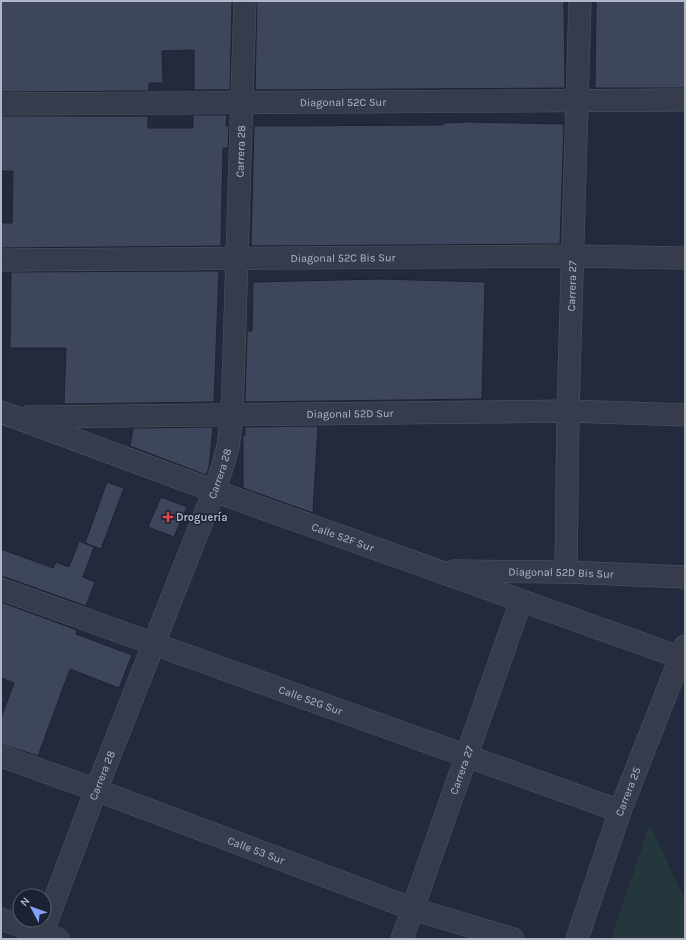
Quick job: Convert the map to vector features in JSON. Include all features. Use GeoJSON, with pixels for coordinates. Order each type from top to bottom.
{"type":"FeatureCollection","features":[{"type":"Feature","properties":{"kind":"street","name":"Carrera 28"},"geometry":{"type":"LineString","coordinates":[[47,937],[96,790],[214,491],[228,447],[232,415],[245,1]]}},
{"type":"Feature","properties":{"kind":"street","name":"Carrera 27"},"geometry":{"type":"LineString","coordinates":[[566,572],[568,411],[580,1]]}},
{"type":"Feature","properties":{"kind":"street","name":"Diagonal 52C Sur"},"geometry":{"type":"LineString","coordinates":[[1,104],[685,100]]}},
{"type":"Feature","properties":{"kind":"street","name":"Diagonal 52C Bis Sur"},"geometry":{"type":"LineString","coordinates":[[1,260],[573,256],[685,258]]}},
{"type":"Feature","properties":{"kind":"street","name":"Diagonal 52D Sur"},"geometry":{"type":"LineString","coordinates":[[8,414],[232,415],[568,411],[685,415]]}},
{"type":"Feature","properties":{"kind":"street","name":"Calle 52F Sur"},"geometry":{"type":"LineString","coordinates":[[8,414],[214,491],[521,601],[683,654]]}},
{"type":"Feature","properties":{"kind":"street","name":"Diagonal 52D Bis Sur"},"geometry":{"type":"LineString","coordinates":[[437,571],[566,572],[685,577]]}},
{"type":"Feature","properties":{"kind":"street","name":"Calle 52G Sur"},"geometry":{"type":"LineString","coordinates":[[1,589],[620,811]]}},
{"type":"Feature","properties":{"kind":"street","name":"Carrera 27"},"geometry":{"type":"LineString","coordinates":[[402,939],[521,601]]}},
{"type":"Feature","properties":{"kind":"street","name":"Carrera 25"},"geometry":{"type":"LineString","coordinates":[[576,939],[620,811],[683,654]]}},
{"type":"Feature","properties":{"kind":"street","name":"Calle 53 Sur"},"geometry":{"type":"LineString","coordinates":[[1,756],[413,908],[513,939]]}},
{"type":"Feature","properties":{"kind":"street"},"geometry":{"type":"LineString","coordinates":[[1,919],[47,937]]}},
{"type":"Feature","properties":{"kind":"shaded area"},"geometry":{"type":"Polygon","coordinates":[[[650,824],[685,901],[685,939],[611,939],[650,824]]]}},
{"type":"Feature","properties":{"kind":"building"},"geometry":{"type":"Polygon","coordinates":[[[1,1],[232,1],[230,90],[194,90],[194,50],[162,51],[163,83],[149,83],[149,91],[1,92],[1,1]]]}},
{"type":"Feature","properties":{"kind":"building"},"geometry":{"type":"Polygon","coordinates":[[[257,1],[564,1],[565,88],[255,90],[257,1]]]}},
{"type":"Feature","properties":{"kind":"building"},"geometry":{"type":"Polygon","coordinates":[[[596,1],[685,1],[685,88],[595,88],[596,1]]]}},
{"type":"Feature","properties":{"kind":"building"},"geometry":{"type":"Polygon","coordinates":[[[193,115],[227,115],[226,126],[229,126],[228,148],[223,148],[221,246],[1,248],[1,223],[12,223],[13,171],[1,171],[1,116],[148,116],[148,128],[193,128],[193,115]]]}},
{"type":"Feature","properties":{"kind":"building"},"geometry":{"type":"Polygon","coordinates":[[[468,122],[564,124],[560,244],[251,246],[254,126],[443,125],[443,123],[468,122]]]}},
{"type":"Feature","properties":{"kind":"building"},"geometry":{"type":"Polygon","coordinates":[[[219,271],[214,402],[64,404],[66,348],[10,348],[11,272],[219,271]]]}},
{"type":"Feature","properties":{"kind":"building"},"geometry":{"type":"Polygon","coordinates":[[[381,279],[485,282],[482,399],[245,402],[247,331],[252,331],[253,282],[381,279]]]}},
{"type":"Feature","properties":{"kind":"building"},"geometry":{"type":"Polygon","coordinates":[[[318,426],[313,513],[243,488],[243,435],[245,435],[245,427],[318,426]]]}},
{"type":"Feature","properties":{"kind":"building"},"geometry":{"type":"Polygon","coordinates":[[[213,427],[209,467],[206,475],[130,446],[133,428],[213,427]]]}},
{"type":"Feature","properties":{"kind":"building"},"geometry":{"type":"Polygon","coordinates":[[[107,482],[124,488],[101,549],[85,543],[107,482]]]}},
{"type":"Feature","properties":{"kind":"building","name":"Droguería"},"geometry":{"type":"Polygon","coordinates":[[[161,497],[187,507],[174,537],[148,527],[161,497]]]}},
{"type":"Feature","properties":{"kind":"building"},"geometry":{"type":"Polygon","coordinates":[[[79,541],[94,547],[83,577],[95,582],[86,606],[5,577],[1,577],[1,549],[53,568],[56,562],[69,567],[79,541]]]}},
{"type":"Feature","properties":{"kind":"building"},"geometry":{"type":"Polygon","coordinates":[[[1,602],[77,630],[76,634],[132,655],[119,688],[70,669],[38,756],[1,744],[1,718],[14,683],[1,678],[1,602]]]}},
{"type":"Feature","properties":{"kind":"place","name":"Droguería"},"geometry":{"type":"Point","coordinates":[168,517]}}]}
